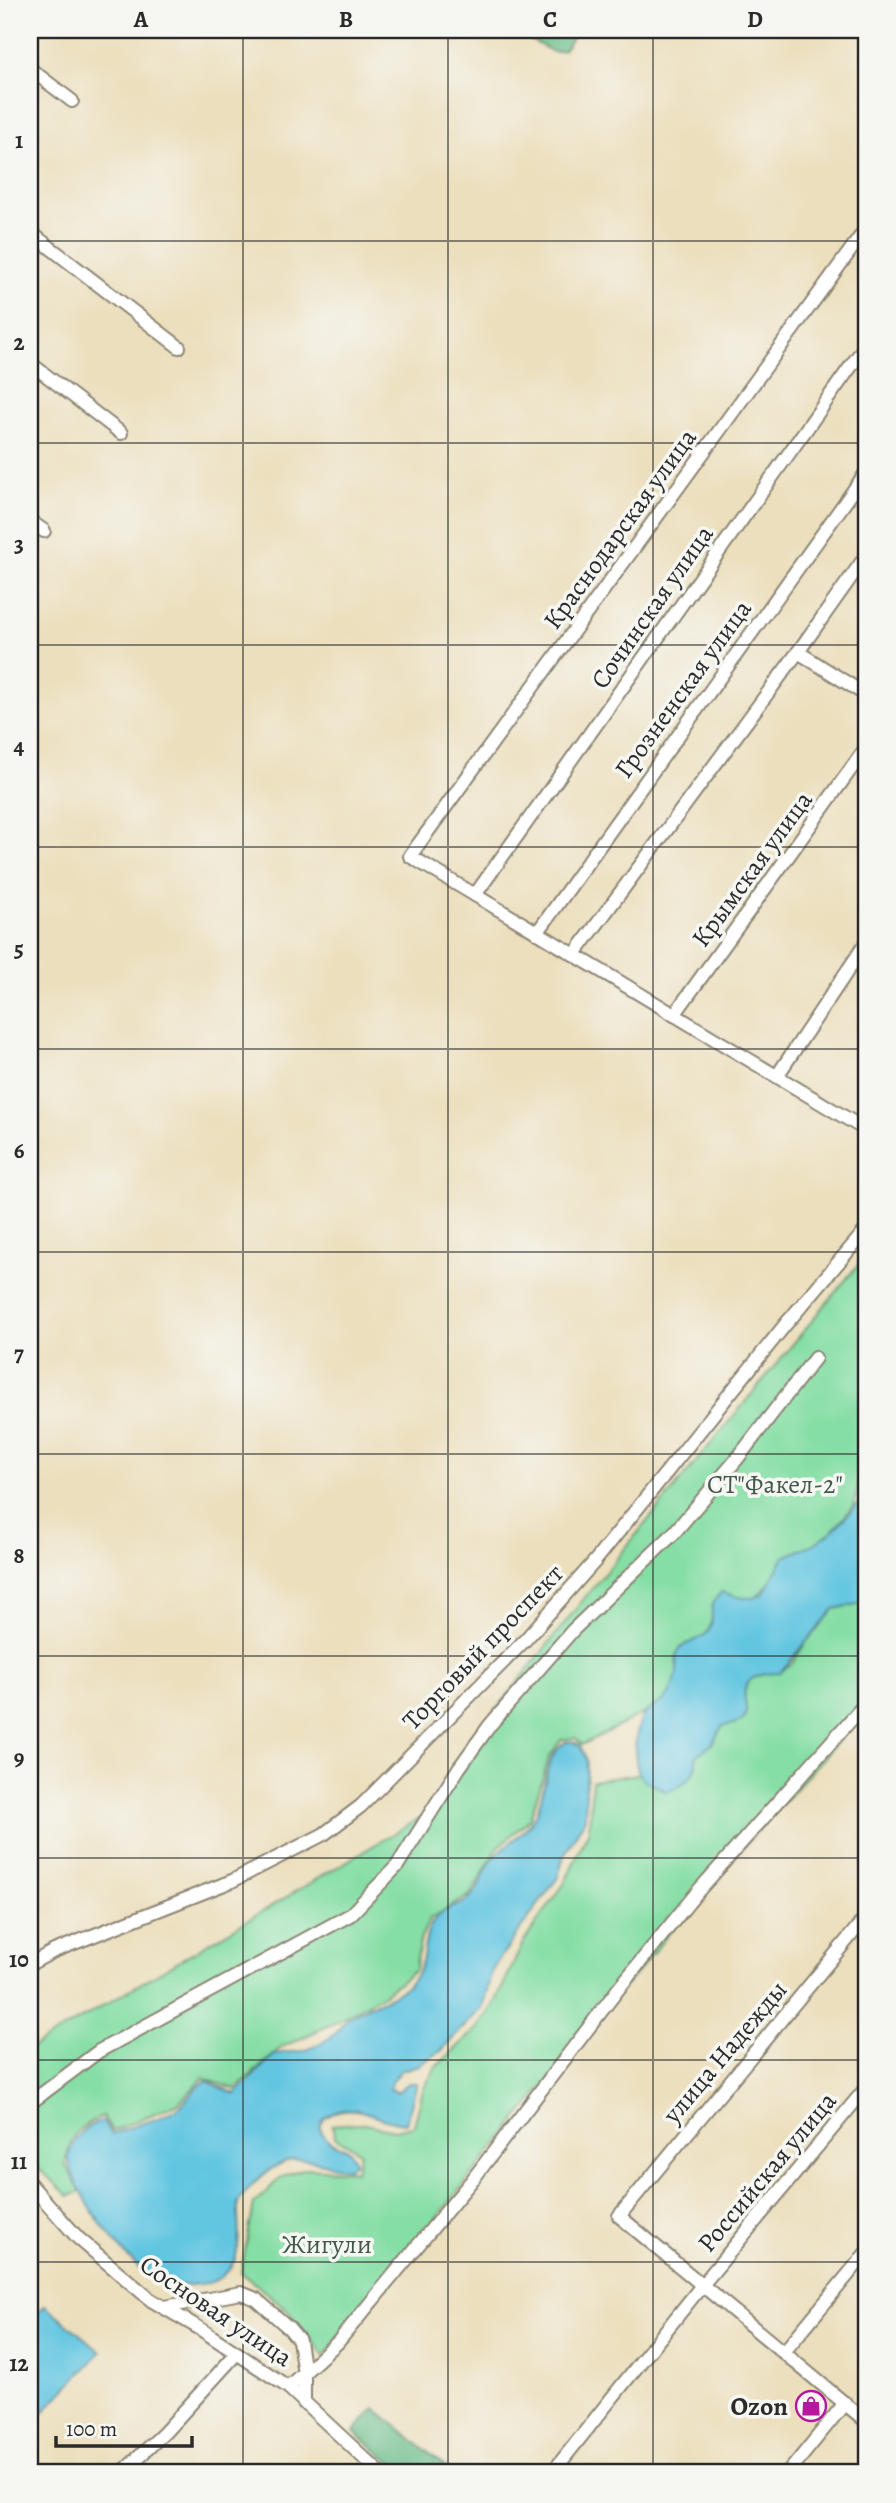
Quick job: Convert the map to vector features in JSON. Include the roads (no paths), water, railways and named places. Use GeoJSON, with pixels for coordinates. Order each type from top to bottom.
{"type":"FeatureCollection","features":[{"type":"Feature","properties":{"kind":"street"},"geometry":{"type":"LineString","coordinates":[[30,69],[72,101]]}},
{"type":"Feature","properties":{"kind":"street","name":"Краснодарская улица"},"geometry":{"type":"LineString","coordinates":[[475,895],[410,856],[866,229]]}},
{"type":"Feature","properties":{"kind":"street"},"geometry":{"type":"LineString","coordinates":[[30,232],[178,347]]}},
{"type":"Feature","properties":{"kind":"street","name":"Сочинская улица"},"geometry":{"type":"LineString","coordinates":[[475,895],[866,345]]}},
{"type":"Feature","properties":{"kind":"street"},"geometry":{"type":"LineString","coordinates":[[30,363],[121,433]]}},
{"type":"Feature","properties":{"kind":"street","name":"Грозненская улица"},"geometry":{"type":"LineString","coordinates":[[537,933],[866,473]]}},
{"type":"Feature","properties":{"kind":"street"},"geometry":{"type":"LineString","coordinates":[[30,521],[44,531]]}},
{"type":"Feature","properties":{"kind":"street"},"geometry":{"type":"LineString","coordinates":[[575,954],[799,652],[866,556]]}},
{"type":"Feature","properties":{"kind":"street"},"geometry":{"type":"LineString","coordinates":[[799,652],[866,695]]}},
{"type":"Feature","properties":{"kind":"street","name":"Крымская улица"},"geometry":{"type":"LineString","coordinates":[[674,1015],[866,748]]}},
{"type":"Feature","properties":{"kind":"street"},"geometry":{"type":"LineString","coordinates":[[475,895],[866,1130]]}},
{"type":"Feature","properties":{"kind":"street"},"geometry":{"type":"LineString","coordinates":[[777,1076],[866,943]]}},
{"type":"Feature","properties":{"kind":"street","name":"Торговый проспект"},"geometry":{"type":"LineString","coordinates":[[30,1964],[54,1951],[244,1875],[324,1834],[361,1806],[526,1639],[595,1561],[785,1325],[866,1230]]}},
{"type":"Feature","properties":{"kind":"street"},"geometry":{"type":"LineString","coordinates":[[30,2103],[99,2051],[350,1915],[397,1866],[459,1768],[490,1726],[573,1630],[673,1534],[737,1459],[815,1358]]}},
{"type":"Feature","properties":{"kind":"street"},"geometry":{"type":"LineString","coordinates":[[288,2387],[338,2342],[465,2189],[619,1988],[699,1890],[866,1703]]}},
{"type":"Feature","properties":{"kind":"street","name":"улица Надежды"},"geometry":{"type":"LineString","coordinates":[[703,2284],[619,2216],[866,1917]]}},
{"type":"Feature","properties":{"kind":"street","name":"Российская улица"},"geometry":{"type":"LineString","coordinates":[[552,2473],[703,2284],[866,2088]]}},
{"type":"Feature","properties":{"kind":"street","name":"Сосновая улица"},"geometry":{"type":"LineString","coordinates":[[30,2184],[78,2238],[151,2300],[288,2387],[380,2473]]}},
{"type":"Feature","properties":{"kind":"street"},"geometry":{"type":"LineString","coordinates":[[784,2352],[866,2253]]}},
{"type":"Feature","properties":{"kind":"street"},"geometry":{"type":"LineString","coordinates":[[703,2284],[866,2421]]}},
{"type":"Feature","properties":{"kind":"street"},"geometry":{"type":"LineString","coordinates":[[165,2307],[241,2293],[257,2299],[299,2340],[304,2374],[304,2403]]}},
{"type":"Feature","properties":{"kind":"street"},"geometry":{"type":"LineString","coordinates":[[122,2473],[165,2432],[237,2353]]}},
{"type":"Feature","properties":{"kind":"street"},"geometry":{"type":"LineString","coordinates":[[788,2473],[845,2403]]}},
{"type":"Feature","properties":{"kind":"water"},"geometry":{"type":"Polygon","coordinates":[[[866,1500],[866,1599],[861,1603],[834,1609],[780,1673],[763,1675],[752,1679],[746,1685],[746,1714],[743,1719],[735,1724],[722,1726],[712,1744],[697,1755],[695,1770],[684,1782],[666,1792],[645,1781],[639,1773],[636,1755],[637,1735],[642,1718],[670,1693],[677,1673],[678,1651],[709,1630],[712,1607],[717,1598],[722,1592],[753,1598],[763,1594],[784,1557],[814,1544],[866,1500]]]}},
{"type":"Feature","properties":{"kind":"water"},"geometry":{"type":"Polygon","coordinates":[[[566,1742],[574,1742],[580,1746],[587,1760],[585,1819],[564,1855],[558,1877],[493,1968],[482,2008],[441,2051],[419,2065],[402,2070],[392,2081],[390,2089],[397,2092],[409,2083],[417,2083],[406,2123],[350,2110],[341,2110],[328,2116],[322,2123],[322,2133],[327,2139],[351,2153],[355,2162],[349,2168],[300,2159],[282,2163],[264,2174],[238,2203],[239,2240],[234,2261],[228,2271],[216,2280],[195,2285],[173,2285],[158,2281],[145,2273],[131,2261],[103,2227],[79,2188],[68,2157],[76,2138],[85,2129],[103,2121],[112,2134],[160,2118],[180,2107],[198,2086],[207,2081],[235,2094],[273,2056],[316,2046],[336,2033],[350,2017],[402,1989],[420,1968],[426,1938],[432,1924],[440,1914],[473,1895],[495,1857],[524,1831],[534,1818],[553,1757],[566,1742]]]}},
{"type":"Feature","properties":{"kind":"water"},"geometry":{"type":"Polygon","coordinates":[[[45,2305],[101,2352],[30,2426],[30,2320],[45,2305]]]}},
{"type":"Feature","properties":{"kind":"place","name":"Ozon"},"geometry":{"type":"Point","coordinates":[811,2406]}},
{"type":"Feature","properties":{"kind":"park label","name":"СТ\"Факел-2\""},"geometry":{"type":"Point","coordinates":[775,1484]}},
{"type":"Feature","properties":{"kind":"park label","name":"Жигули"},"geometry":{"type":"Point","coordinates":[327,2244]}}]}
